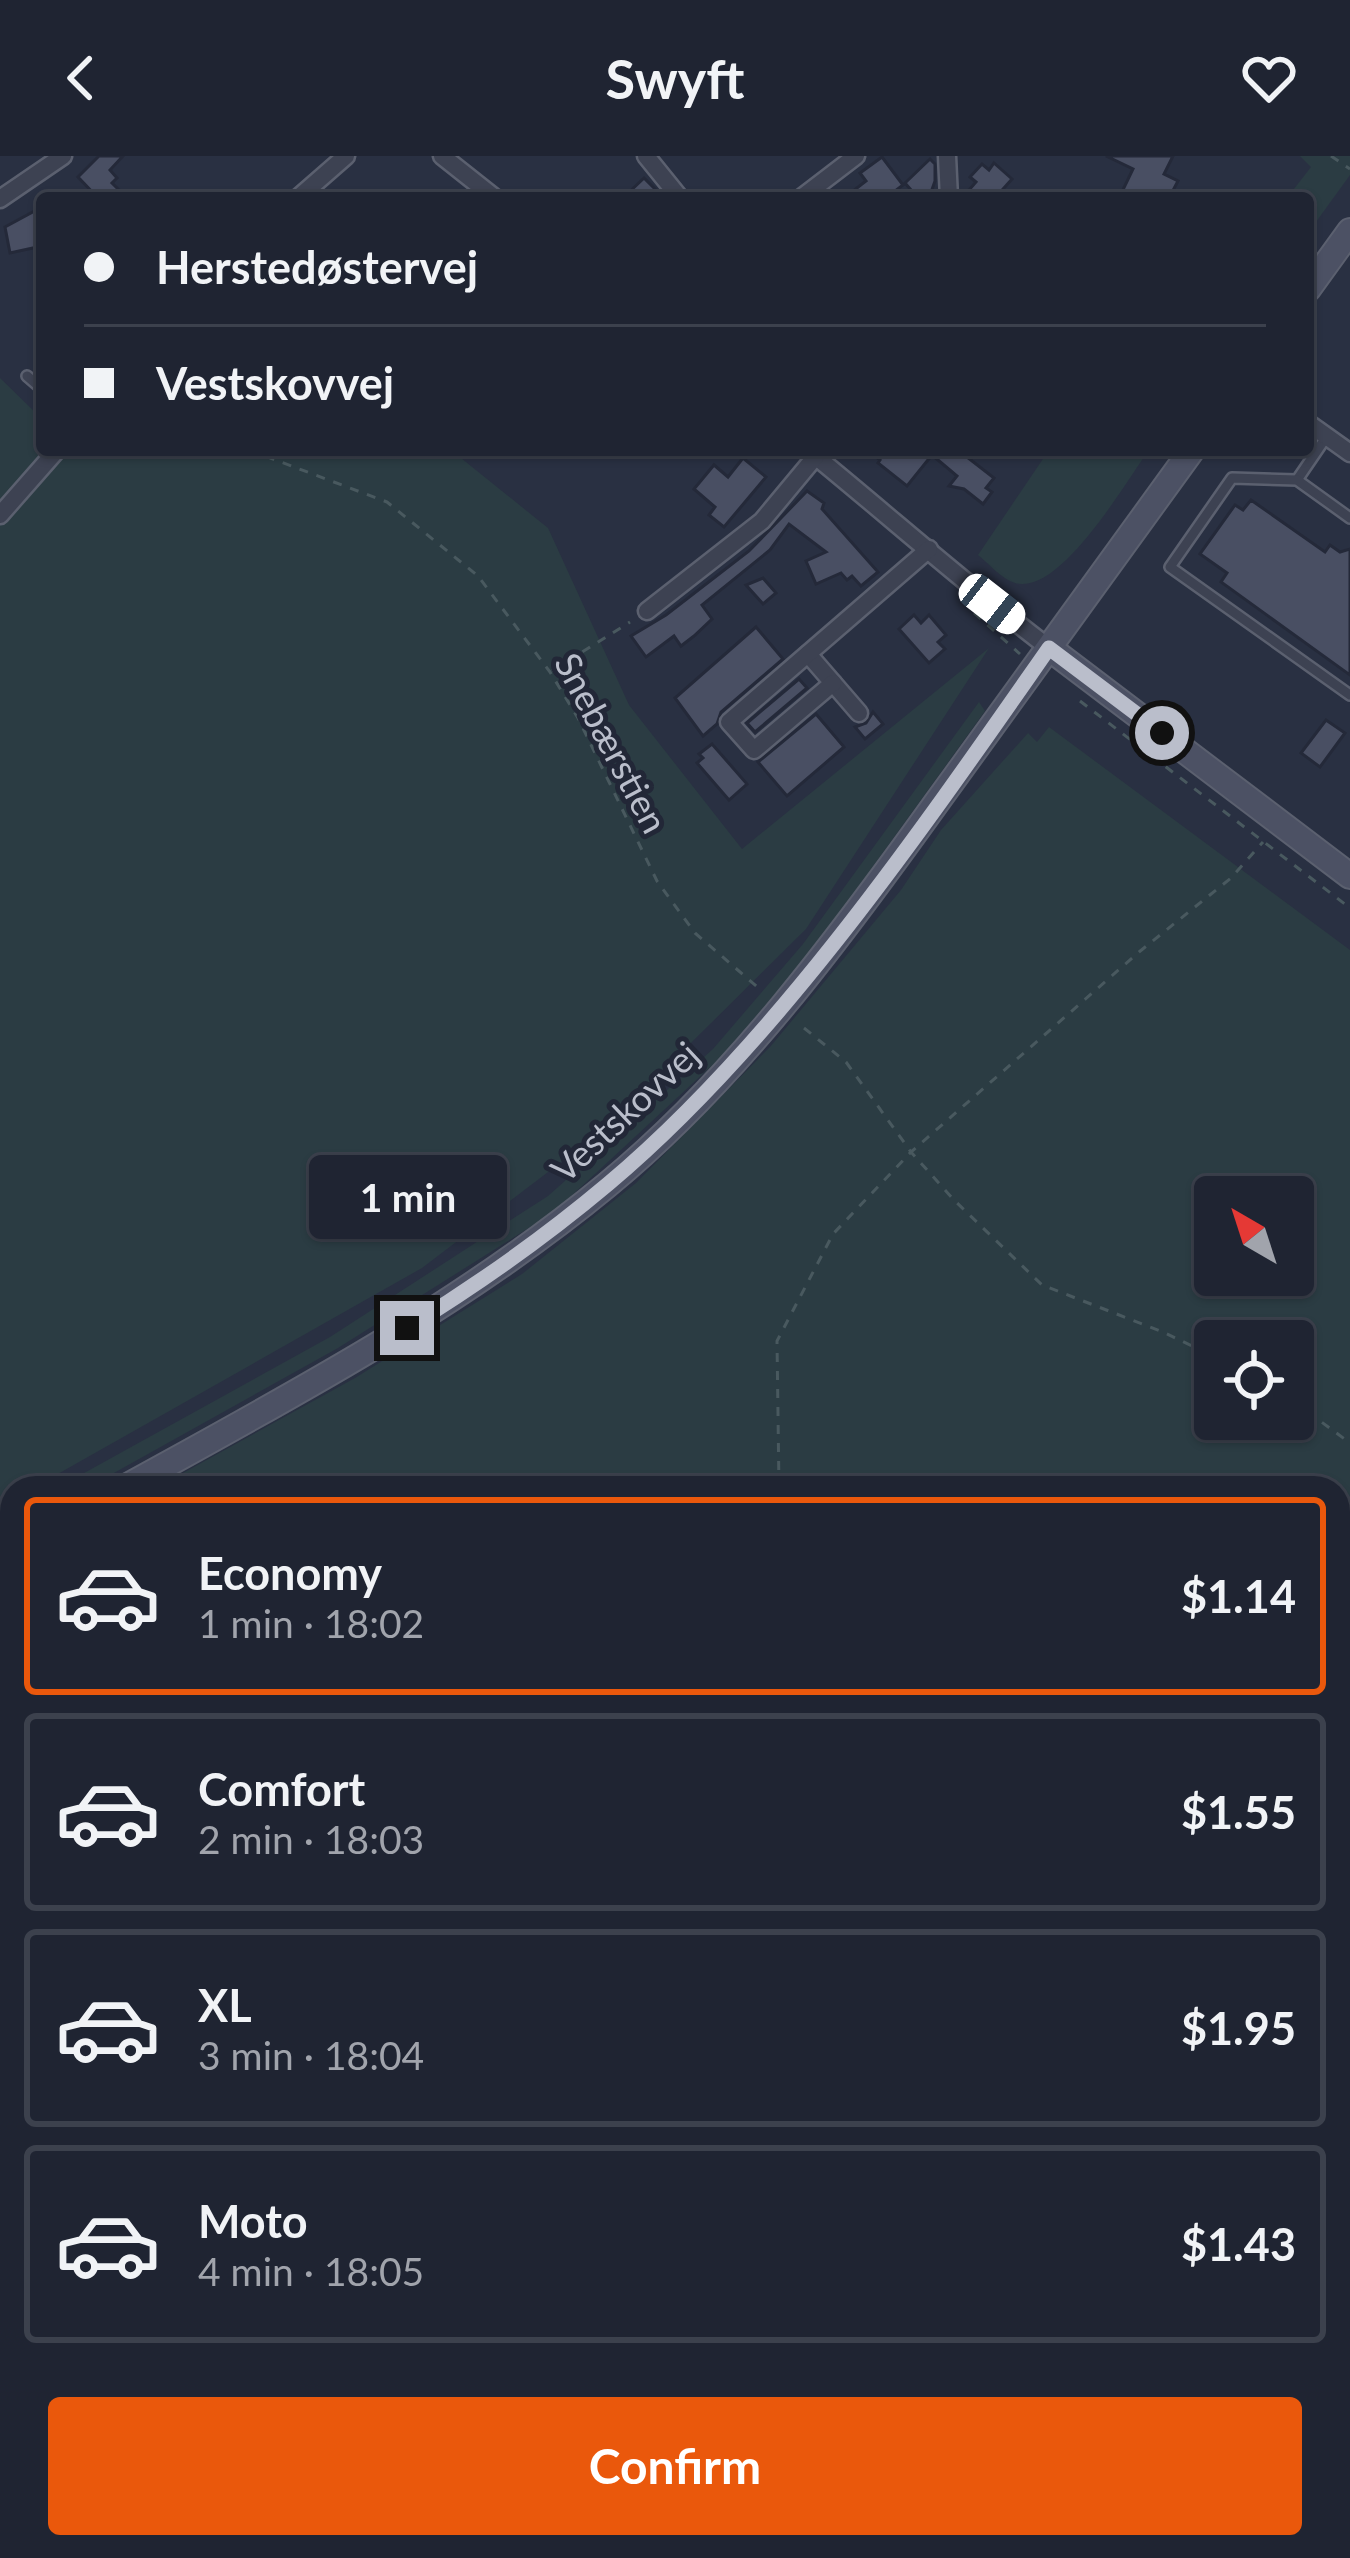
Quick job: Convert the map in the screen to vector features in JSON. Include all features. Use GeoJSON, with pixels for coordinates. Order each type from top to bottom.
{"type":"FeatureCollection","features":[{"type":"Feature","properties":{"kind":"street"},"geometry":{"type":"LineString","coordinates":[[0,199],[63,156]]}},
{"type":"Feature","properties":{"kind":"street"},"geometry":{"type":"LineString","coordinates":[[646,156],[675,192]]}},
{"type":"Feature","properties":{"kind":"street"},"geometry":{"type":"LineString","coordinates":[[809,192],[856,156]]}},
{"type":"Feature","properties":{"kind":"street"},"geometry":{"type":"LineString","coordinates":[[947,156],[949,192]]}},
{"type":"Feature","properties":{"kind":"street"},"geometry":{"type":"LineString","coordinates":[[304,192],[337,158]]}},
{"type":"Feature","properties":{"kind":"street"},"geometry":{"type":"LineString","coordinates":[[452,159],[481,192]]}},
{"type":"Feature","properties":{"kind":"street"},"geometry":{"type":"LineString","coordinates":[[1314,283],[1347,242]]}},
{"type":"Feature","properties":{"kind":"street"},"geometry":{"type":"LineString","coordinates":[[1314,427],[1350,453]]}},
{"type":"Feature","properties":{"kind":"street"},"geometry":{"type":"LineString","coordinates":[[0,514],[52,456]]}},
{"type":"Feature","properties":{"kind":"street"},"geometry":{"type":"LineString","coordinates":[[647,611],[762,520],[810,456]]}},
{"type":"Feature","properties":{"kind":"street"},"geometry":{"type":"LineString","coordinates":[[816,456],[963,582],[1350,876]]}},
{"type":"Feature","properties":{"kind":"street","name":"Vestskovvej"},"geometry":{"type":"LineString","coordinates":[[146,1476],[445,1305],[610,1183],[688,1109],[806,978],[1188,456]]}},
{"type":"Feature","properties":{"kind":"street"},"geometry":{"type":"LineString","coordinates":[[833,683],[754,750],[729,722],[929,549]]}},
{"type":"Feature","properties":{"kind":"street"},"geometry":{"type":"LineString","coordinates":[[808,654],[860,713]]}},
{"type":"Feature","properties":{"kind":"lane"},"geometry":{"type":"LineString","coordinates":[[26,376],[36,384]]}},
{"type":"Feature","properties":{"kind":"lane"},"geometry":{"type":"LineString","coordinates":[[1314,456],[1327,436]]}},
{"type":"Feature","properties":{"kind":"lane"},"geometry":{"type":"LineString","coordinates":[[1298,480],[1314,456]]}},
{"type":"Feature","properties":{"kind":"lane"},"geometry":{"type":"LineString","coordinates":[[1350,518],[1298,480],[1232,478],[1170,567],[1350,695]]}},
{"type":"Feature","properties":{"kind":"path"},"geometry":{"type":"LineString","coordinates":[[1331,156],[1350,169]]}},
{"type":"Feature","properties":{"kind":"path","name":"Snebærstien"},"geometry":{"type":"LineString","coordinates":[[268,456],[387,502],[478,576],[578,718],[657,881],[695,932],[762,991]]}},
{"type":"Feature","properties":{"kind":"path"},"geometry":{"type":"LineString","coordinates":[[550,672],[647,611]]}},
{"type":"Feature","properties":{"kind":"path"},"geometry":{"type":"LineString","coordinates":[[1069,692],[1350,908]]}},
{"type":"Feature","properties":{"kind":"path"},"geometry":{"type":"LineString","coordinates":[[779,1476],[777,1341],[833,1234],[911,1152],[1139,952],[1232,878],[1263,842]]}},
{"type":"Feature","properties":{"kind":"path"},"geometry":{"type":"LineString","coordinates":[[804,1028],[846,1062],[911,1152],[1042,1285],[1194,1348]]}},
{"type":"Feature","properties":{"kind":"path"},"geometry":{"type":"LineString","coordinates":[[1314,1416],[1350,1443]]}},
{"type":"Feature","properties":{"kind":"shaded area"},"geometry":{"type":"Polygon","coordinates":[[[1300,156],[1350,156],[1350,175],[1314,225],[1314,192],[1292,192],[1311,167],[1300,156]]]}},
{"type":"Feature","properties":{"kind":"shaded area"},"geometry":{"type":"Polygon","coordinates":[[[0,378],[36,413],[36,456],[458,456],[548,528],[629,705],[742,849],[989,648],[806,929],[602,1131],[422,1268],[54,1476],[0,1476],[0,378]]]}},
{"type":"Feature","properties":{"kind":"shaded area"},"geometry":{"type":"Polygon","coordinates":[[[1045,456],[1145,456],[1090,534],[1052,572],[1033,582],[1015,583],[978,555],[1045,456]]]}},
{"type":"Feature","properties":{"kind":"shaded area"},"geometry":{"type":"Polygon","coordinates":[[[979,702],[985,711],[812,951],[720,1058],[554,1212],[338,1348],[109,1476],[79,1476],[330,1337],[548,1196],[713,1049],[803,944],[979,702]]]}},
{"type":"Feature","properties":{"kind":"shaded area"},"geometry":{"type":"Polygon","coordinates":[[[1049,727],[1350,950],[1350,1476],[178,1476],[355,1378],[522,1274],[636,1183],[770,1047],[901,890],[941,830],[1028,733],[1037,742],[1049,727]]]}},
{"type":"Feature","properties":{"kind":"building"},"geometry":{"type":"Polygon","coordinates":[[[99,156],[123,156],[110,170],[117,178],[112,183],[118,189],[115,192],[92,192],[78,177],[99,156]]]}},
{"type":"Feature","properties":{"kind":"building"},"geometry":{"type":"Polygon","coordinates":[[[1106,156],[1173,156],[1164,174],[1178,181],[1172,192],[1122,192],[1133,169],[1106,156]]]}},
{"type":"Feature","properties":{"kind":"building"},"geometry":{"type":"Polygon","coordinates":[[[882,157],[903,185],[894,192],[852,192],[866,181],[860,173],[882,157]]]}},
{"type":"Feature","properties":{"kind":"building"},"geometry":{"type":"Polygon","coordinates":[[[930,159],[935,164],[931,192],[913,192],[905,183],[930,159]]]}},
{"type":"Feature","properties":{"kind":"building"},"geometry":{"type":"Polygon","coordinates":[[[994,163],[1012,179],[1000,192],[967,192],[976,182],[970,177],[982,164],[989,170],[994,163]]]}},
{"type":"Feature","properties":{"kind":"building"},"geometry":{"type":"Polygon","coordinates":[[[644,178],[656,190],[654,192],[629,192],[644,178]]]}},
{"type":"Feature","properties":{"kind":"building"},"geometry":{"type":"Polygon","coordinates":[[[36,210],[36,247],[10,253],[5,227],[36,210]]]}},
{"type":"Feature","properties":{"kind":"building"},"geometry":{"type":"Polygon","coordinates":[[[875,456],[931,456],[907,486],[875,456]]]}},
{"type":"Feature","properties":{"kind":"building"},"geometry":{"type":"Polygon","coordinates":[[[933,456],[966,456],[994,478],[986,488],[992,492],[983,504],[964,489],[949,486],[957,476],[933,456]]]}},
{"type":"Feature","properties":{"kind":"building"},"geometry":{"type":"Polygon","coordinates":[[[743,458],[766,477],[724,527],[709,515],[715,507],[694,489],[714,465],[728,477],[743,458]]]}},
{"type":"Feature","properties":{"kind":"building"},"geometry":{"type":"Polygon","coordinates":[[[807,491],[824,503],[822,509],[878,572],[861,586],[841,573],[816,584],[806,561],[826,552],[789,524],[770,550],[702,605],[712,619],[694,636],[681,646],[674,636],[646,657],[631,636],[749,551],[807,491]]]}},
{"type":"Feature","properties":{"kind":"building"},"geometry":{"type":"Polygon","coordinates":[[[1251,500],[1325,552],[1330,545],[1340,552],[1350,549],[1350,675],[1221,582],[1227,573],[1200,554],[1235,505],[1243,510],[1251,500]]]}},
{"type":"Feature","properties":{"kind":"building"},"geometry":{"type":"Polygon","coordinates":[[[763,578],[776,593],[763,604],[746,585],[763,578]]]}},
{"type":"Feature","properties":{"kind":"building"},"geometry":{"type":"Polygon","coordinates":[[[914,615],[921,623],[929,615],[946,635],[938,642],[945,649],[929,663],[899,629],[914,615]]]}},
{"type":"Feature","properties":{"kind":"building"},"geometry":{"type":"Polygon","coordinates":[[[756,627],[783,659],[721,712],[717,724],[703,736],[675,698],[756,627]]]}},
{"type":"Feature","properties":{"kind":"building"},"geometry":{"type":"Polygon","coordinates":[[[799,679],[807,688],[755,732],[747,723],[799,679]]]}},
{"type":"Feature","properties":{"kind":"building"},"geometry":{"type":"Polygon","coordinates":[[[873,712],[883,724],[865,739],[855,727],[866,723],[873,712]]]}},
{"type":"Feature","properties":{"kind":"building"},"geometry":{"type":"Polygon","coordinates":[[[816,714],[844,747],[787,796],[758,762],[816,714]]]}},
{"type":"Feature","properties":{"kind":"building"},"geometry":{"type":"Polygon","coordinates":[[[1326,720],[1345,733],[1320,767],[1301,753],[1326,720]]]}},
{"type":"Feature","properties":{"kind":"building"},"geometry":{"type":"Polygon","coordinates":[[[712,744],[747,784],[729,800],[697,763],[703,758],[699,754],[712,744]]]}},
{"type":"Feature","properties":{"kind":"route"},"geometry":{"type":"LineString","coordinates":[[407,1328],[582,1205],[688,1109],[806,978],[1049,648],[1162,733]]}}]}
